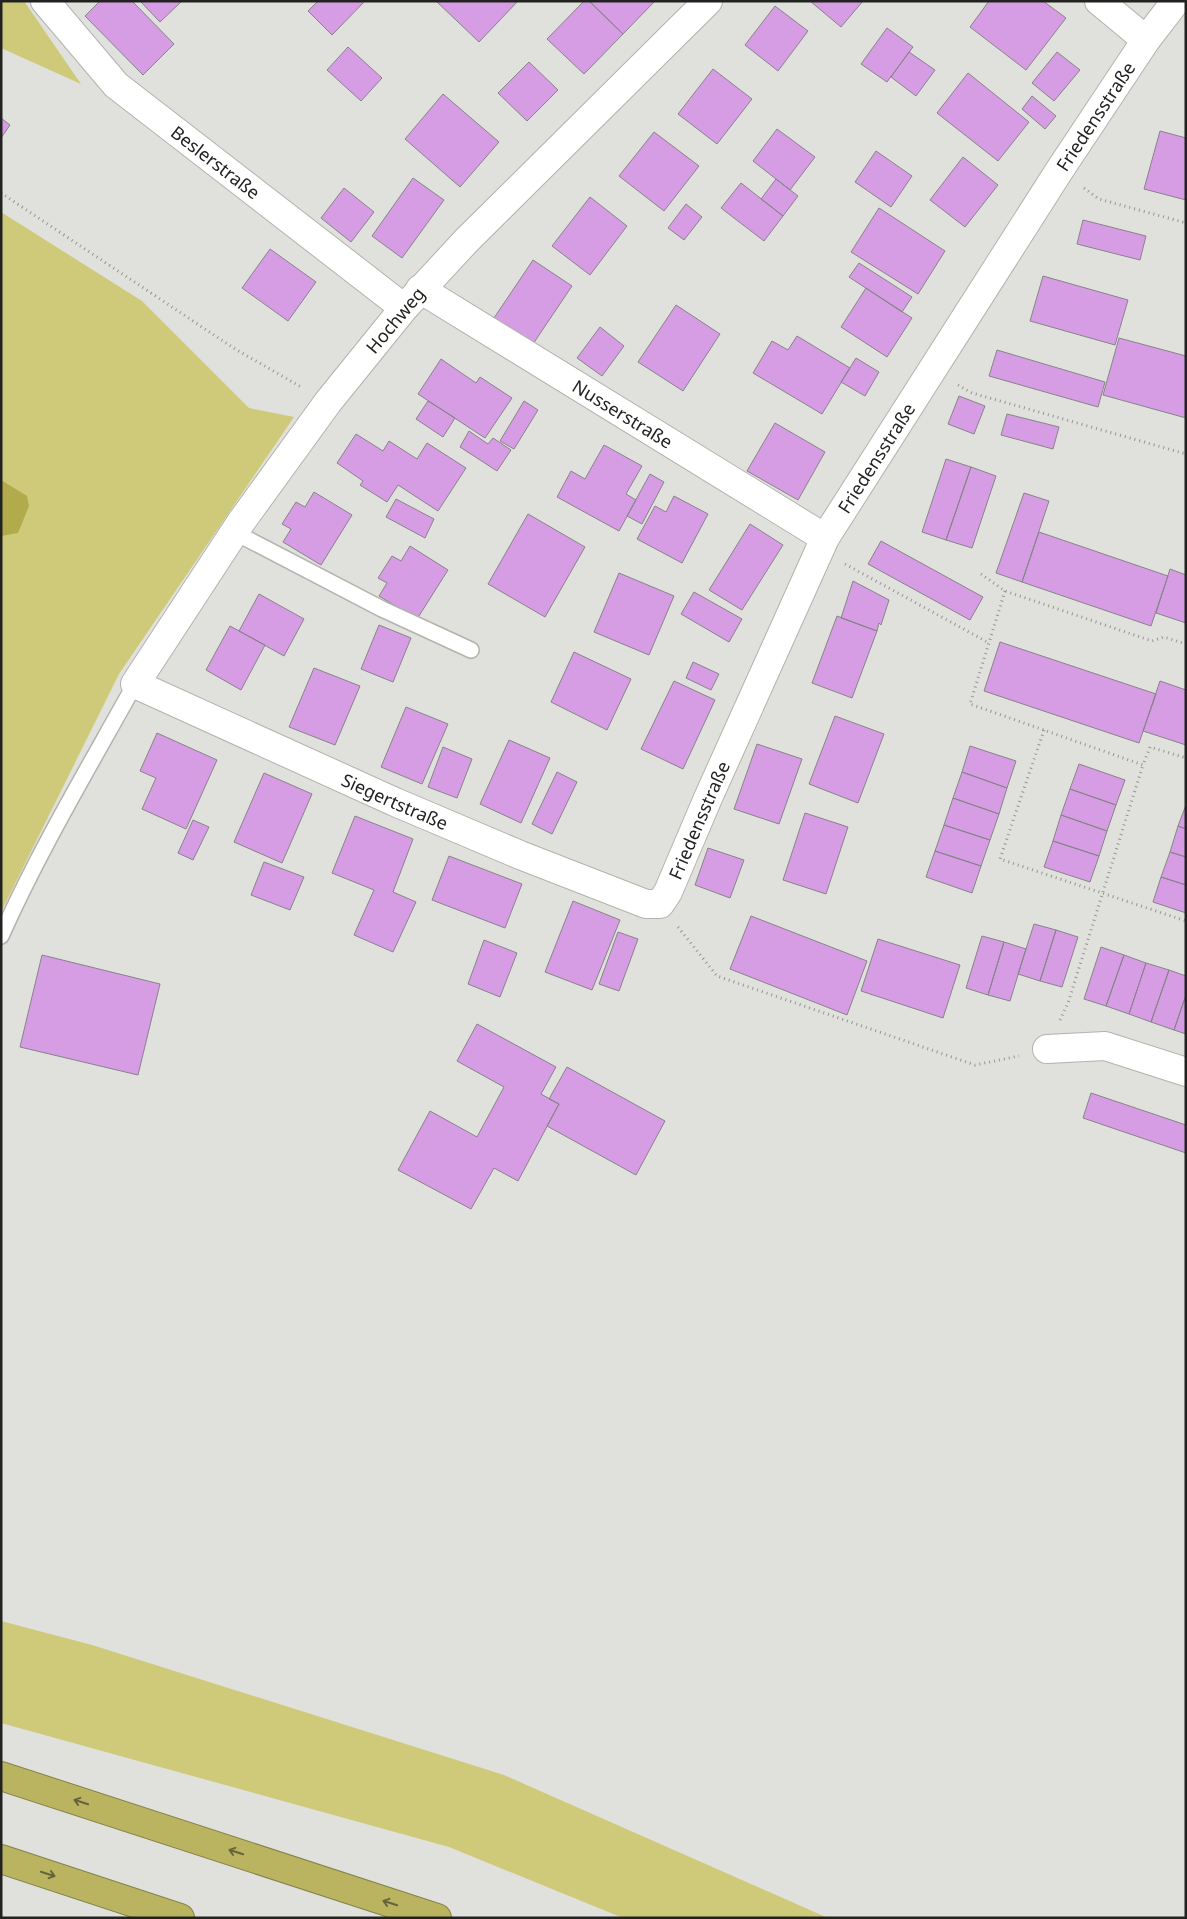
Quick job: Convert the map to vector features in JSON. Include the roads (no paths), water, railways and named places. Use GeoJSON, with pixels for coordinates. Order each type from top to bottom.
{"type":"FeatureCollection","features":[{"type":"Feature","properties":{"kind":"highway"},"geometry":{"type":"LineString","coordinates":[[1,1776],[437,1918]]}},
{"type":"Feature","properties":{"kind":"highway"},"geometry":{"type":"LineString","coordinates":[[1,1859],[180,1918]]}},
{"type":"Feature","properties":{"kind":"street","name":"Beslerstraße"},"geometry":{"type":"LineString","coordinates":[[45,1],[116,85],[412,298]]}},
{"type":"Feature","properties":{"kind":"street","name":"Hochweg"},"geometry":{"type":"LineString","coordinates":[[135,684],[234,532],[328,402],[412,298],[480,227],[708,1]]}},
{"type":"Feature","properties":{"kind":"street"},"geometry":{"type":"LineString","coordinates":[[1099,1],[1146,40]]}},
{"type":"Feature","properties":{"kind":"street","name":"Friedensstraße"},"geometry":{"type":"LineString","coordinates":[[660,904],[668,892],[822,544],[1058,171],[1146,40],[1176,1]]}},
{"type":"Feature","properties":{"kind":"street","name":"Nusserstraße"},"geometry":{"type":"LineString","coordinates":[[412,298],[822,544]]}},
{"type":"Feature","properties":{"kind":"street","name":"Siegertstraße"},"geometry":{"type":"LineString","coordinates":[[135,684],[466,833],[646,904],[660,904]]}},
{"type":"Feature","properties":{"kind":"street"},"geometry":{"type":"LineString","coordinates":[[1047,1049],[1105,1046],[1186,1072]]}},
{"type":"Feature","properties":{"kind":"lane"},"geometry":{"type":"LineString","coordinates":[[234,532],[382,609],[471,650]]}},
{"type":"Feature","properties":{"kind":"lane"},"geometry":{"type":"LineString","coordinates":[[1,936],[18,898],[60,818],[135,684]]}}]}
